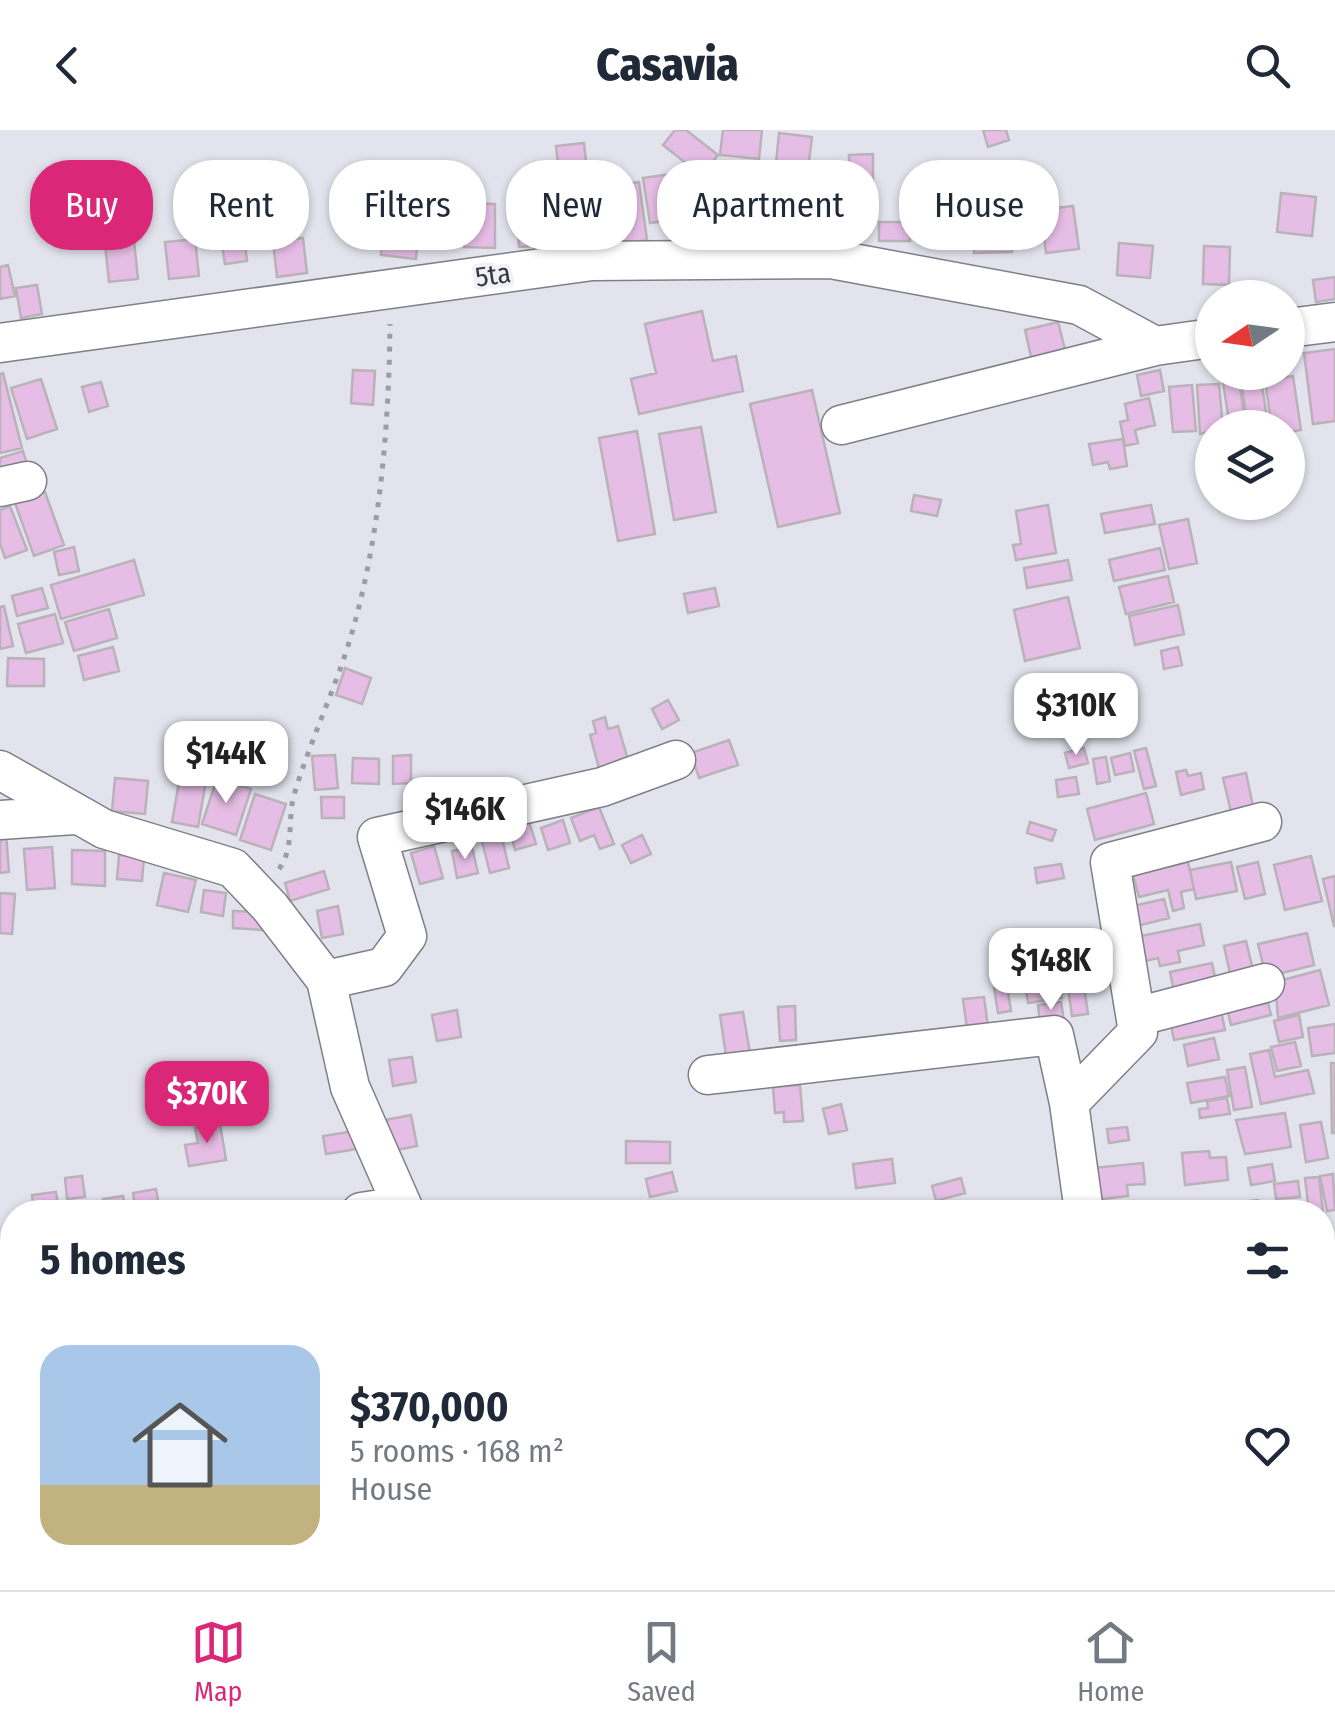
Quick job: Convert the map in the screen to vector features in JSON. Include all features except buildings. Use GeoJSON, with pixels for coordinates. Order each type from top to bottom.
{"type":"FeatureCollection","features":[{"type":"Feature","properties":{"kind":"street","name":"5ta"},"geometry":{"type":"LineString","coordinates":[[0,344],[592,261],[831,259],[1079,305],[1155,346]]}},
{"type":"Feature","properties":{"kind":"street"},"geometry":{"type":"LineString","coordinates":[[1305,326],[1335,322]]}},
{"type":"Feature","properties":{"kind":"street"},"geometry":{"type":"LineString","coordinates":[[841,425],[1155,346],[1195,340]]}},
{"type":"Feature","properties":{"kind":"street"},"geometry":{"type":"LineString","coordinates":[[326,980],[384,967],[407,936],[377,837],[602,787],[676,760]]}},
{"type":"Feature","properties":{"kind":"street"},"geometry":{"type":"LineString","coordinates":[[0,770],[104,829],[233,868],[258,894],[326,980],[350,1086],[399,1200]]}},
{"type":"Feature","properties":{"kind":"street"},"geometry":{"type":"LineString","coordinates":[[0,820],[76,814]]}},
{"type":"Feature","properties":{"kind":"street"},"geometry":{"type":"LineString","coordinates":[[1068,1102],[1138,1032],[1110,862],[1262,822]]}},
{"type":"Feature","properties":{"kind":"street"},"geometry":{"type":"LineString","coordinates":[[1136,1017],[1266,982]]}},
{"type":"Feature","properties":{"kind":"street"},"geometry":{"type":"LineString","coordinates":[[708,1075],[1054,1035],[1082,1200]]}},
{"type":"Feature","properties":{"kind":"path"},"geometry":{"type":"LineString","coordinates":[[258,894],[288,856],[294,798],[351,635],[367,569],[390,384],[390,324]]}}]}
